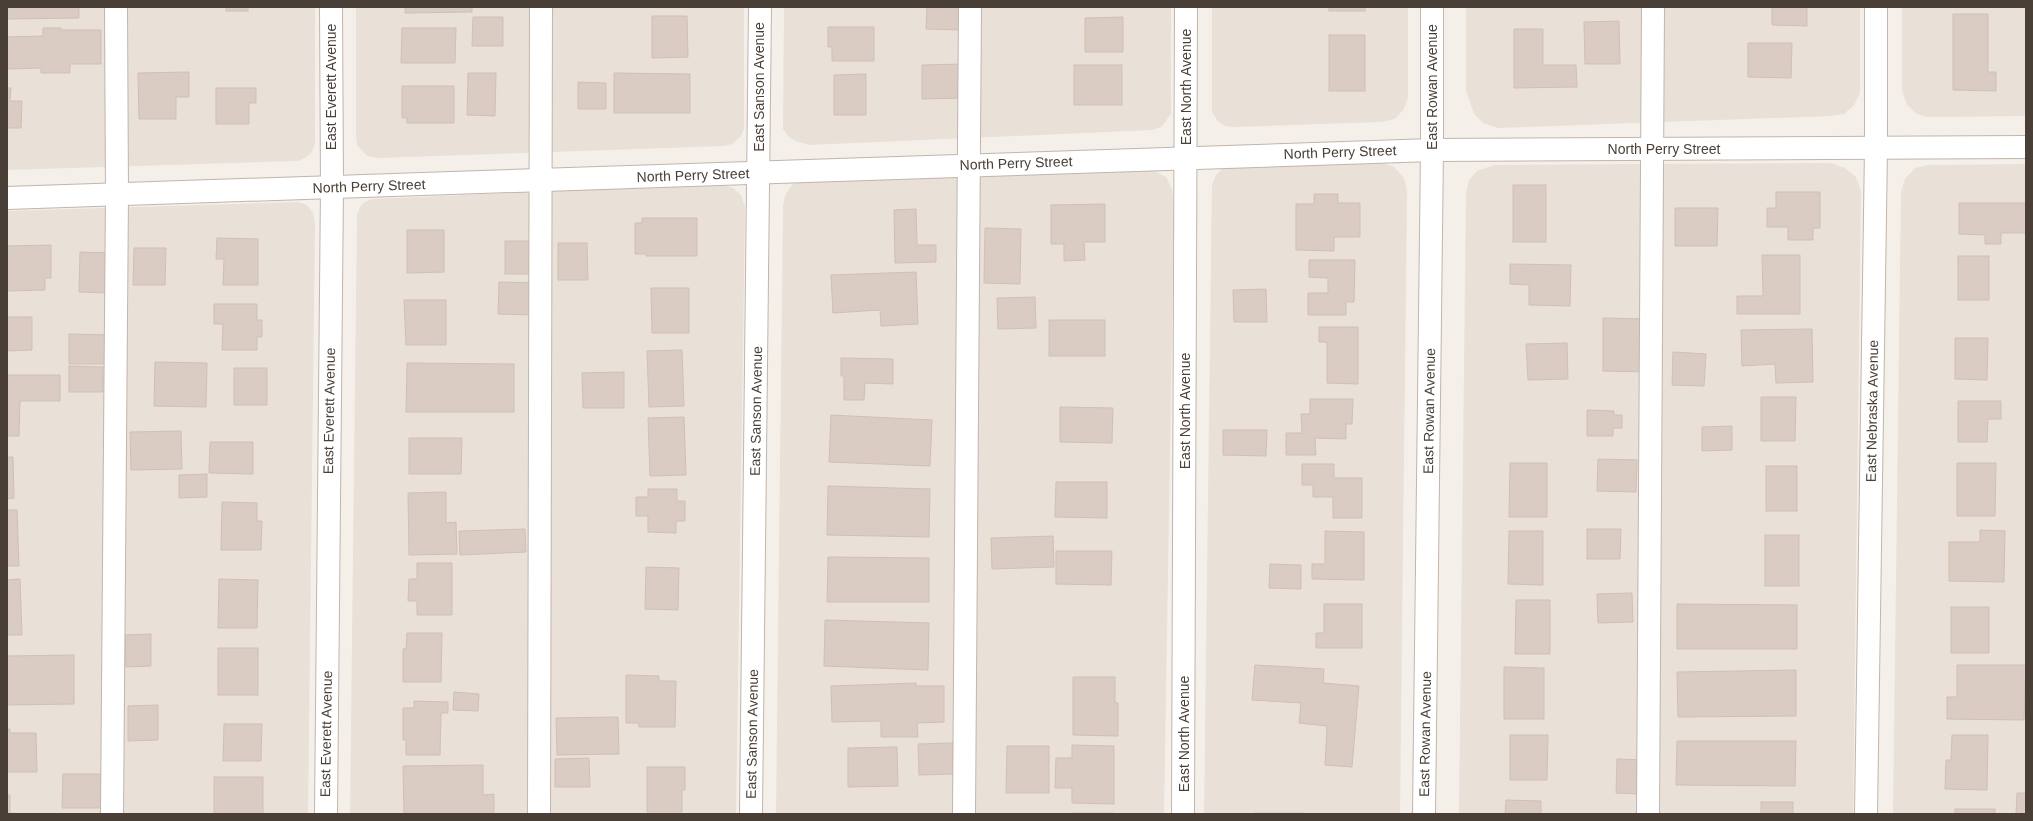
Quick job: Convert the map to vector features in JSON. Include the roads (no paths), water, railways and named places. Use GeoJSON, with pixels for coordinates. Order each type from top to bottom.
{"type":"FeatureCollection","features":[{"type":"Feature","properties":{"kind":"street"},"geometry":{"type":"LineString","coordinates":[[112,814],[117,194],[116,7]]}},
{"type":"Feature","properties":{"kind":"street","name":"East Everett Avenue"},"geometry":{"type":"LineString","coordinates":[[326,814],[332,187],[331,7]]}},
{"type":"Feature","properties":{"kind":"street"},"geometry":{"type":"LineString","coordinates":[[540,814],[541,7]]}},
{"type":"Feature","properties":{"kind":"street","name":"East Sanson Avenue"},"geometry":{"type":"LineString","coordinates":[[752,814],[760,7]]}},
{"type":"Feature","properties":{"kind":"street"},"geometry":{"type":"LineString","coordinates":[[964,814],[970,7]]}},
{"type":"Feature","properties":{"kind":"street","name":"East North Avenue"},"geometry":{"type":"LineString","coordinates":[[1183,814],[1186,7]]}},
{"type":"Feature","properties":{"kind":"street","name":"East Rowan Avenue"},"geometry":{"type":"LineString","coordinates":[[1424,814],[1432,150],[1432,7]]}},
{"type":"Feature","properties":{"kind":"street"},"geometry":{"type":"LineString","coordinates":[[1648,814],[1653,7]]}},
{"type":"Feature","properties":{"kind":"street","name":"East Nebraska Avenue"},"geometry":{"type":"LineString","coordinates":[[1866,814],[1876,148],[1876,7]]}},
{"type":"Feature","properties":{"kind":"street","name":"North Perry Street"},"geometry":{"type":"LineString","coordinates":[[7,198],[759,173],[969,164],[1432,150],[2026,147]]}}]}
